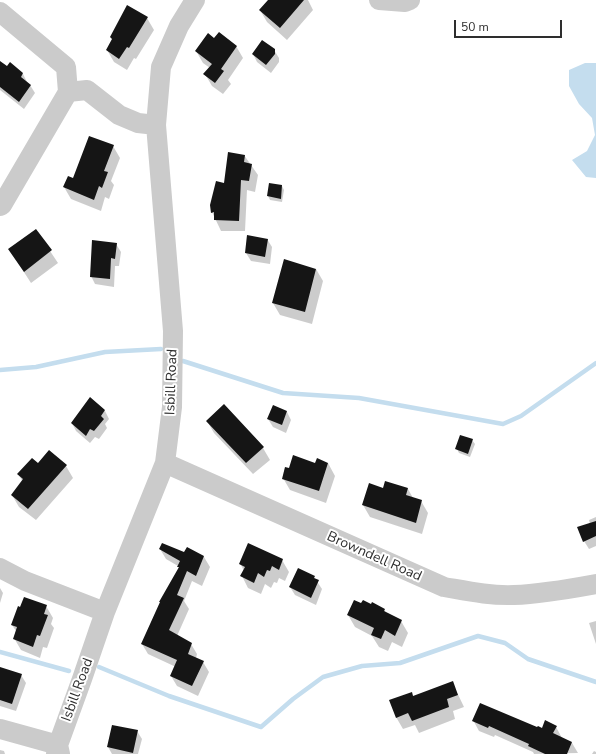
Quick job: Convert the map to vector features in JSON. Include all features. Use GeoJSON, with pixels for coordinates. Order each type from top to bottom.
{"type":"FeatureCollection","features":[{"type":"Feature","properties":{"kind":"street","name":"Isbill Road"},"geometry":{"type":"LineString","coordinates":[[58,751],[105,612],[165,463],[172,407],[173,331],[156,125],[161,67],[179,26],[195,0]]}},
{"type":"Feature","properties":{"kind":"street"},"geometry":{"type":"LineString","coordinates":[[379,0],[405,2],[410,0]]}},
{"type":"Feature","properties":{"kind":"street"},"geometry":{"type":"LineString","coordinates":[[0,12],[66,67],[68,92],[2,206],[0,206]]}},
{"type":"Feature","properties":{"kind":"street"},"geometry":{"type":"LineString","coordinates":[[68,92],[86,90],[118,115],[138,123],[156,125]]}},
{"type":"Feature","properties":{"kind":"street","name":"Browndell Road"},"geometry":{"type":"LineString","coordinates":[[165,463],[444,588],[478,593],[514,595],[596,584]]}},
{"type":"Feature","properties":{"kind":"street"},"geometry":{"type":"LineString","coordinates":[[0,568],[25,581],[105,612]]}},
{"type":"Feature","properties":{"kind":"street"},"geometry":{"type":"LineString","coordinates":[[0,729],[58,751]]}},
{"type":"Feature","properties":{"kind":"water"},"geometry":{"type":"Polygon","coordinates":[[[585,63],[596,63],[596,178],[586,177],[572,160],[587,151],[595,135],[592,118],[579,104],[569,86],[569,70],[585,63]]]}},
{"type":"Feature","properties":{"kind":"building"},"geometry":{"type":"Polygon","coordinates":[[[268,0],[304,0],[280,28],[259,10],[268,0]]]}},
{"type":"Feature","properties":{"kind":"building"},"geometry":{"type":"Polygon","coordinates":[[[127,5],[148,17],[129,48],[127,47],[119,59],[106,50],[112,39],[110,37],[127,5]]]}},
{"type":"Feature","properties":{"kind":"building"},"geometry":{"type":"Polygon","coordinates":[[[219,32],[237,46],[221,69],[224,71],[215,83],[203,74],[212,64],[195,51],[208,33],[214,38],[219,32]]]}},
{"type":"Feature","properties":{"kind":"building"},"geometry":{"type":"Polygon","coordinates":[[[262,40],[275,49],[275,54],[266,65],[252,54],[262,40]]]}},
{"type":"Feature","properties":{"kind":"building"},"geometry":{"type":"Polygon","coordinates":[[[0,61],[7,66],[10,62],[23,73],[21,77],[31,85],[19,102],[0,87],[0,61]]]}},
{"type":"Feature","properties":{"kind":"building"},"geometry":{"type":"Polygon","coordinates":[[[89,136],[114,145],[104,171],[108,172],[102,188],[99,186],[94,200],[63,187],[68,176],[73,178],[89,136]]]}},
{"type":"Feature","properties":{"kind":"building"},"geometry":{"type":"Polygon","coordinates":[[[228,152],[245,155],[244,162],[252,164],[249,181],[241,180],[239,221],[214,220],[214,212],[211,213],[210,205],[216,181],[224,183],[228,152]]]}},
{"type":"Feature","properties":{"kind":"building"},"geometry":{"type":"Polygon","coordinates":[[[269,183],[282,185],[281,199],[267,196],[269,183]]]}},
{"type":"Feature","properties":{"kind":"building"},"geometry":{"type":"Polygon","coordinates":[[[36,229],[52,250],[24,272],[8,249],[36,229]]]}},
{"type":"Feature","properties":{"kind":"building"},"geometry":{"type":"Polygon","coordinates":[[[247,235],[268,239],[265,257],[245,253],[247,235]]]}},
{"type":"Feature","properties":{"kind":"building"},"geometry":{"type":"Polygon","coordinates":[[[92,240],[117,243],[115,259],[111,258],[110,279],[90,277],[92,240]]]}},
{"type":"Feature","properties":{"kind":"building"},"geometry":{"type":"Polygon","coordinates":[[[284,259],[316,269],[305,312],[272,303],[284,259]]]}},
{"type":"Feature","properties":{"kind":"building"},"geometry":{"type":"Polygon","coordinates":[[[90,397],[105,410],[101,416],[104,419],[94,431],[90,429],[86,436],[71,423],[90,397]]]}},
{"type":"Feature","properties":{"kind":"building"},"geometry":{"type":"Polygon","coordinates":[[[224,404],[264,447],[246,463],[206,421],[224,404]]]}},
{"type":"Feature","properties":{"kind":"building"},"geometry":{"type":"Polygon","coordinates":[[[273,405],[287,411],[282,425],[267,419],[273,405]]]}},
{"type":"Feature","properties":{"kind":"building"},"geometry":{"type":"Polygon","coordinates":[[[460,435],[473,439],[468,454],[455,449],[460,435]]]}},
{"type":"Feature","properties":{"kind":"building"},"geometry":{"type":"Polygon","coordinates":[[[49,450],[67,465],[28,509],[11,495],[23,479],[17,474],[32,458],[38,463],[49,450]]]}},
{"type":"Feature","properties":{"kind":"building"},"geometry":{"type":"Polygon","coordinates":[[[293,455],[315,463],[317,458],[328,463],[319,491],[282,479],[285,467],[289,468],[293,455]]]}},
{"type":"Feature","properties":{"kind":"building"},"geometry":{"type":"Polygon","coordinates":[[[385,481],[408,488],[406,495],[422,500],[416,523],[362,505],[369,483],[383,488],[385,481]]]}},
{"type":"Feature","properties":{"kind":"building"},"geometry":{"type":"Polygon","coordinates":[[[596,521],[596,536],[583,542],[577,527],[596,521]]]}},
{"type":"Feature","properties":{"kind":"building"},"geometry":{"type":"Polygon","coordinates":[[[162,543],[184,552],[187,547],[204,556],[196,576],[187,571],[177,595],[184,598],[169,630],[192,643],[188,654],[204,661],[192,686],[170,676],[177,660],[141,644],[159,602],[179,567],[177,567],[180,561],[159,549],[162,543]]]}},
{"type":"Feature","properties":{"kind":"building"},"geometry":{"type":"Polygon","coordinates":[[[248,543],[283,559],[279,570],[272,566],[270,571],[267,570],[264,577],[258,573],[254,583],[240,576],[245,567],[239,564],[248,543]]]}},
{"type":"Feature","properties":{"kind":"building"},"geometry":{"type":"Polygon","coordinates":[[[298,568],[315,576],[314,578],[319,580],[311,598],[289,587],[298,568]]]}},
{"type":"Feature","properties":{"kind":"building"},"geometry":{"type":"Polygon","coordinates":[[[24,597],[47,605],[44,614],[48,615],[40,636],[37,635],[33,647],[13,639],[17,627],[11,625],[18,606],[20,607],[24,597]]]}},
{"type":"Feature","properties":{"kind":"building"},"geometry":{"type":"Polygon","coordinates":[[[354,600],[361,603],[363,600],[371,604],[372,602],[385,609],[384,611],[402,620],[395,636],[385,630],[381,639],[371,635],[374,628],[347,615],[354,600]]]}},
{"type":"Feature","properties":{"kind":"building"},"geometry":{"type":"Polygon","coordinates":[[[0,667],[22,674],[12,704],[0,700],[0,667]]]}},
{"type":"Feature","properties":{"kind":"building"},"geometry":{"type":"Polygon","coordinates":[[[453,681],[458,695],[447,699],[449,707],[412,721],[408,713],[396,718],[389,700],[412,692],[413,696],[453,681]]]}},
{"type":"Feature","properties":{"kind":"building"},"geometry":{"type":"Polygon","coordinates":[[[480,703],[537,727],[542,728],[545,720],[557,726],[553,733],[572,742],[567,754],[545,754],[528,746],[529,744],[489,726],[488,728],[472,721],[480,703]]]}},
{"type":"Feature","properties":{"kind":"building"},"geometry":{"type":"Polygon","coordinates":[[[112,725],[138,730],[133,753],[107,747],[112,725]]]}},
{"type":"Feature","properties":{"kind":"waterway"},"geometry":{"type":"LineString","coordinates":[[0,370],[36,367],[105,352],[161,349]]}},
{"type":"Feature","properties":{"kind":"waterway"},"geometry":{"type":"LineString","coordinates":[[183,361],[283,393],[359,398],[503,424],[521,416],[596,363]]}},
{"type":"Feature","properties":{"kind":"waterway"},"geometry":{"type":"LineString","coordinates":[[99,667],[169,696],[261,727],[293,699],[323,677],[362,666],[400,663],[478,636],[505,643],[528,659],[596,682]]}},
{"type":"Feature","properties":{"kind":"waterway"},"geometry":{"type":"LineString","coordinates":[[0,652],[69,671]]}}]}
